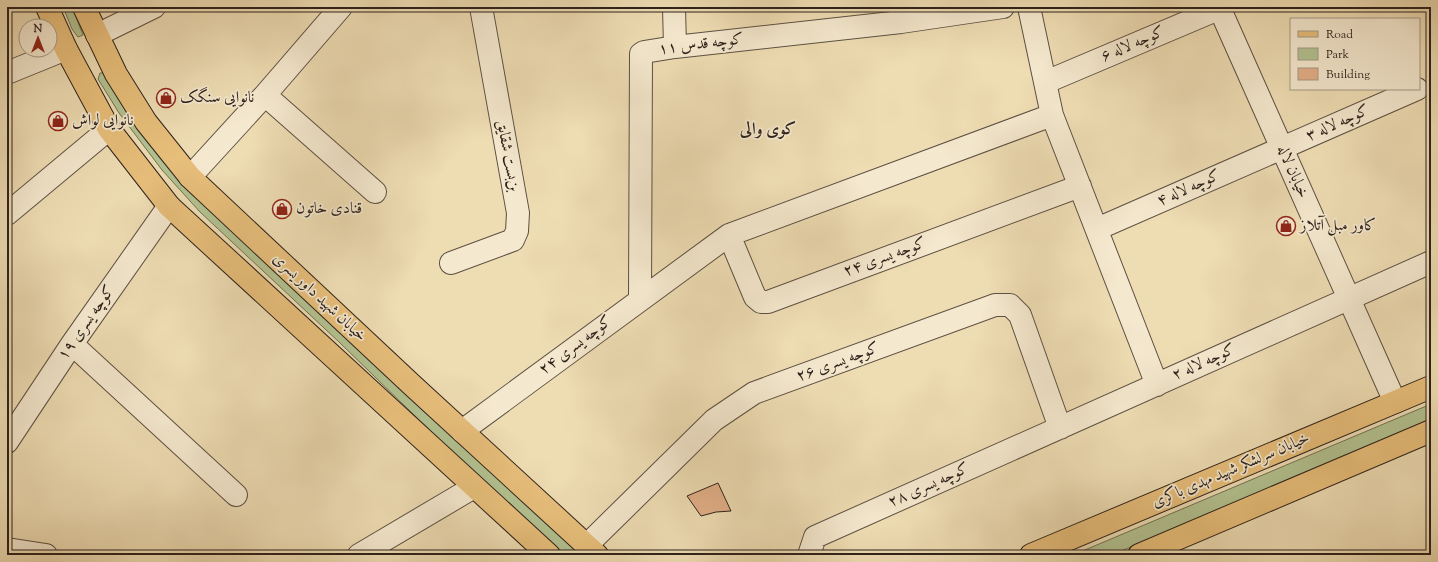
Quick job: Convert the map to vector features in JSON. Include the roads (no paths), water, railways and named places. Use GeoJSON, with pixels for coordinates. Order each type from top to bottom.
{"type":"FeatureCollection","features":[{"type":"Feature","properties":{"kind":"main road"},"geometry":{"type":"LineString","coordinates":[[47,7],[66,49],[109,129],[169,206],[549,555]]}},
{"type":"Feature","properties":{"kind":"main road","name":"خیابان شهید داور یسری"},"geometry":{"type":"LineString","coordinates":[[84,7],[116,74],[146,122],[190,176],[462,431],[592,550]]}},
{"type":"Feature","properties":{"kind":"main road"},"geometry":{"type":"LineString","coordinates":[[66,49],[97,34]]}},
{"type":"Feature","properties":{"kind":"main road","name":"خیابان سرلشکر شهید مهدی باکری"},"geometry":{"type":"LineString","coordinates":[[1031,555],[1431,387]]}},
{"type":"Feature","properties":{"kind":"main road"},"geometry":{"type":"LineString","coordinates":[[1138,555],[1431,431]]}},
{"type":"Feature","properties":{"kind":"street"},"geometry":{"type":"LineString","coordinates":[[97,34],[154,7]]}},
{"type":"Feature","properties":{"kind":"street"},"geometry":{"type":"LineString","coordinates":[[190,176],[265,95],[341,7]]}},
{"type":"Feature","properties":{"kind":"street","name":"بن‌بست شقایق"},"geometry":{"type":"LineString","coordinates":[[451,263],[513,240],[517,231],[518,213],[481,7]]}},
{"type":"Feature","properties":{"kind":"street"},"geometry":{"type":"LineString","coordinates":[[674,7],[675,48]]}},
{"type":"Feature","properties":{"kind":"street","name":"کوچه قدس ۱۱"},"geometry":{"type":"LineString","coordinates":[[640,298],[641,54],[644,52],[675,48],[901,22],[1004,7]]}},
{"type":"Feature","properties":{"kind":"street"},"geometry":{"type":"LineString","coordinates":[[1029,7],[1052,115],[1157,385]]}},
{"type":"Feature","properties":{"kind":"street","name":"کوچه لاله ۶"},"geometry":{"type":"LineString","coordinates":[[1046,82],[1221,7]]}},
{"type":"Feature","properties":{"kind":"street","name":"خیابان لاله"},"geometry":{"type":"LineString","coordinates":[[1221,7],[1348,299],[1395,402]]}},
{"type":"Feature","properties":{"kind":"street"},"geometry":{"type":"LineString","coordinates":[[7,73],[66,49]]}},
{"type":"Feature","properties":{"kind":"street","name":"کوچه لاله ۳"},"geometry":{"type":"LineString","coordinates":[[1420,88],[1431,83]]}},
{"type":"Feature","properties":{"kind":"street","name":"کوچه لاله ۳"},"geometry":{"type":"LineString","coordinates":[[1282,148],[1416,90]]}},
{"type":"Feature","properties":{"kind":"street"},"geometry":{"type":"LineString","coordinates":[[265,95],[375,192]]}},
{"type":"Feature","properties":{"kind":"street","name":"کوچه یسری ۲۴"},"geometry":{"type":"LineString","coordinates":[[462,431],[640,298],[729,235],[1052,115]]}},
{"type":"Feature","properties":{"kind":"street"},"geometry":{"type":"LineString","coordinates":[[7,214],[109,129]]}},
{"type":"Feature","properties":{"kind":"street","name":"کوچه لاله ۴"},"geometry":{"type":"LineString","coordinates":[[1097,229],[1282,148]]}},
{"type":"Feature","properties":{"kind":"street","name":"کوچه یسری ۲۴"},"geometry":{"type":"LineString","coordinates":[[729,235],[755,297],[761,302],[768,302],[1080,186]]}},
{"type":"Feature","properties":{"kind":"street","name":"کوچه یسری ۱۹"},"geometry":{"type":"LineString","coordinates":[[7,442],[72,344],[169,206]]}},
{"type":"Feature","properties":{"kind":"street","name":"کوچه لاله ۲"},"geometry":{"type":"LineString","coordinates":[[1060,428],[1431,262]]}},
{"type":"Feature","properties":{"kind":"street","name":"کوچه یسری ۲۶"},"geometry":{"type":"LineString","coordinates":[[592,550],[714,420],[754,393],[995,305],[1010,305],[1020,315],[1060,428]]}},
{"type":"Feature","properties":{"kind":"street"},"geometry":{"type":"LineString","coordinates":[[72,344],[236,495]]}},
{"type":"Feature","properties":{"kind":"street","name":"کوچه یسری ۲۸"},"geometry":{"type":"LineString","coordinates":[[808,555],[815,537],[1060,428]]}},
{"type":"Feature","properties":{"kind":"street"},"geometry":{"type":"LineString","coordinates":[[359,555],[474,487]]}},
{"type":"Feature","properties":{"kind":"street"},"geometry":{"type":"LineString","coordinates":[[7,549],[46,555]]}},
{"type":"Feature","properties":{"kind":"place","name":"نانوایی سنگک"},"geometry":{"type":"Point","coordinates":[166,98]}},
{"type":"Feature","properties":{"kind":"place","name":"نانوایی لواش"},"geometry":{"type":"Point","coordinates":[58,121]}},
{"type":"Feature","properties":{"kind":"place","name":"قنادی خاتون"},"geometry":{"type":"Point","coordinates":[282,209]}},
{"type":"Feature","properties":{"kind":"place","name":"کاور مبل آتلاز"},"geometry":{"type":"Point","coordinates":[1286,226]}},
{"type":"Feature","properties":{"kind":"district","name":"کوی والی"},"geometry":{"type":"Point","coordinates":[768,130]}}]}
